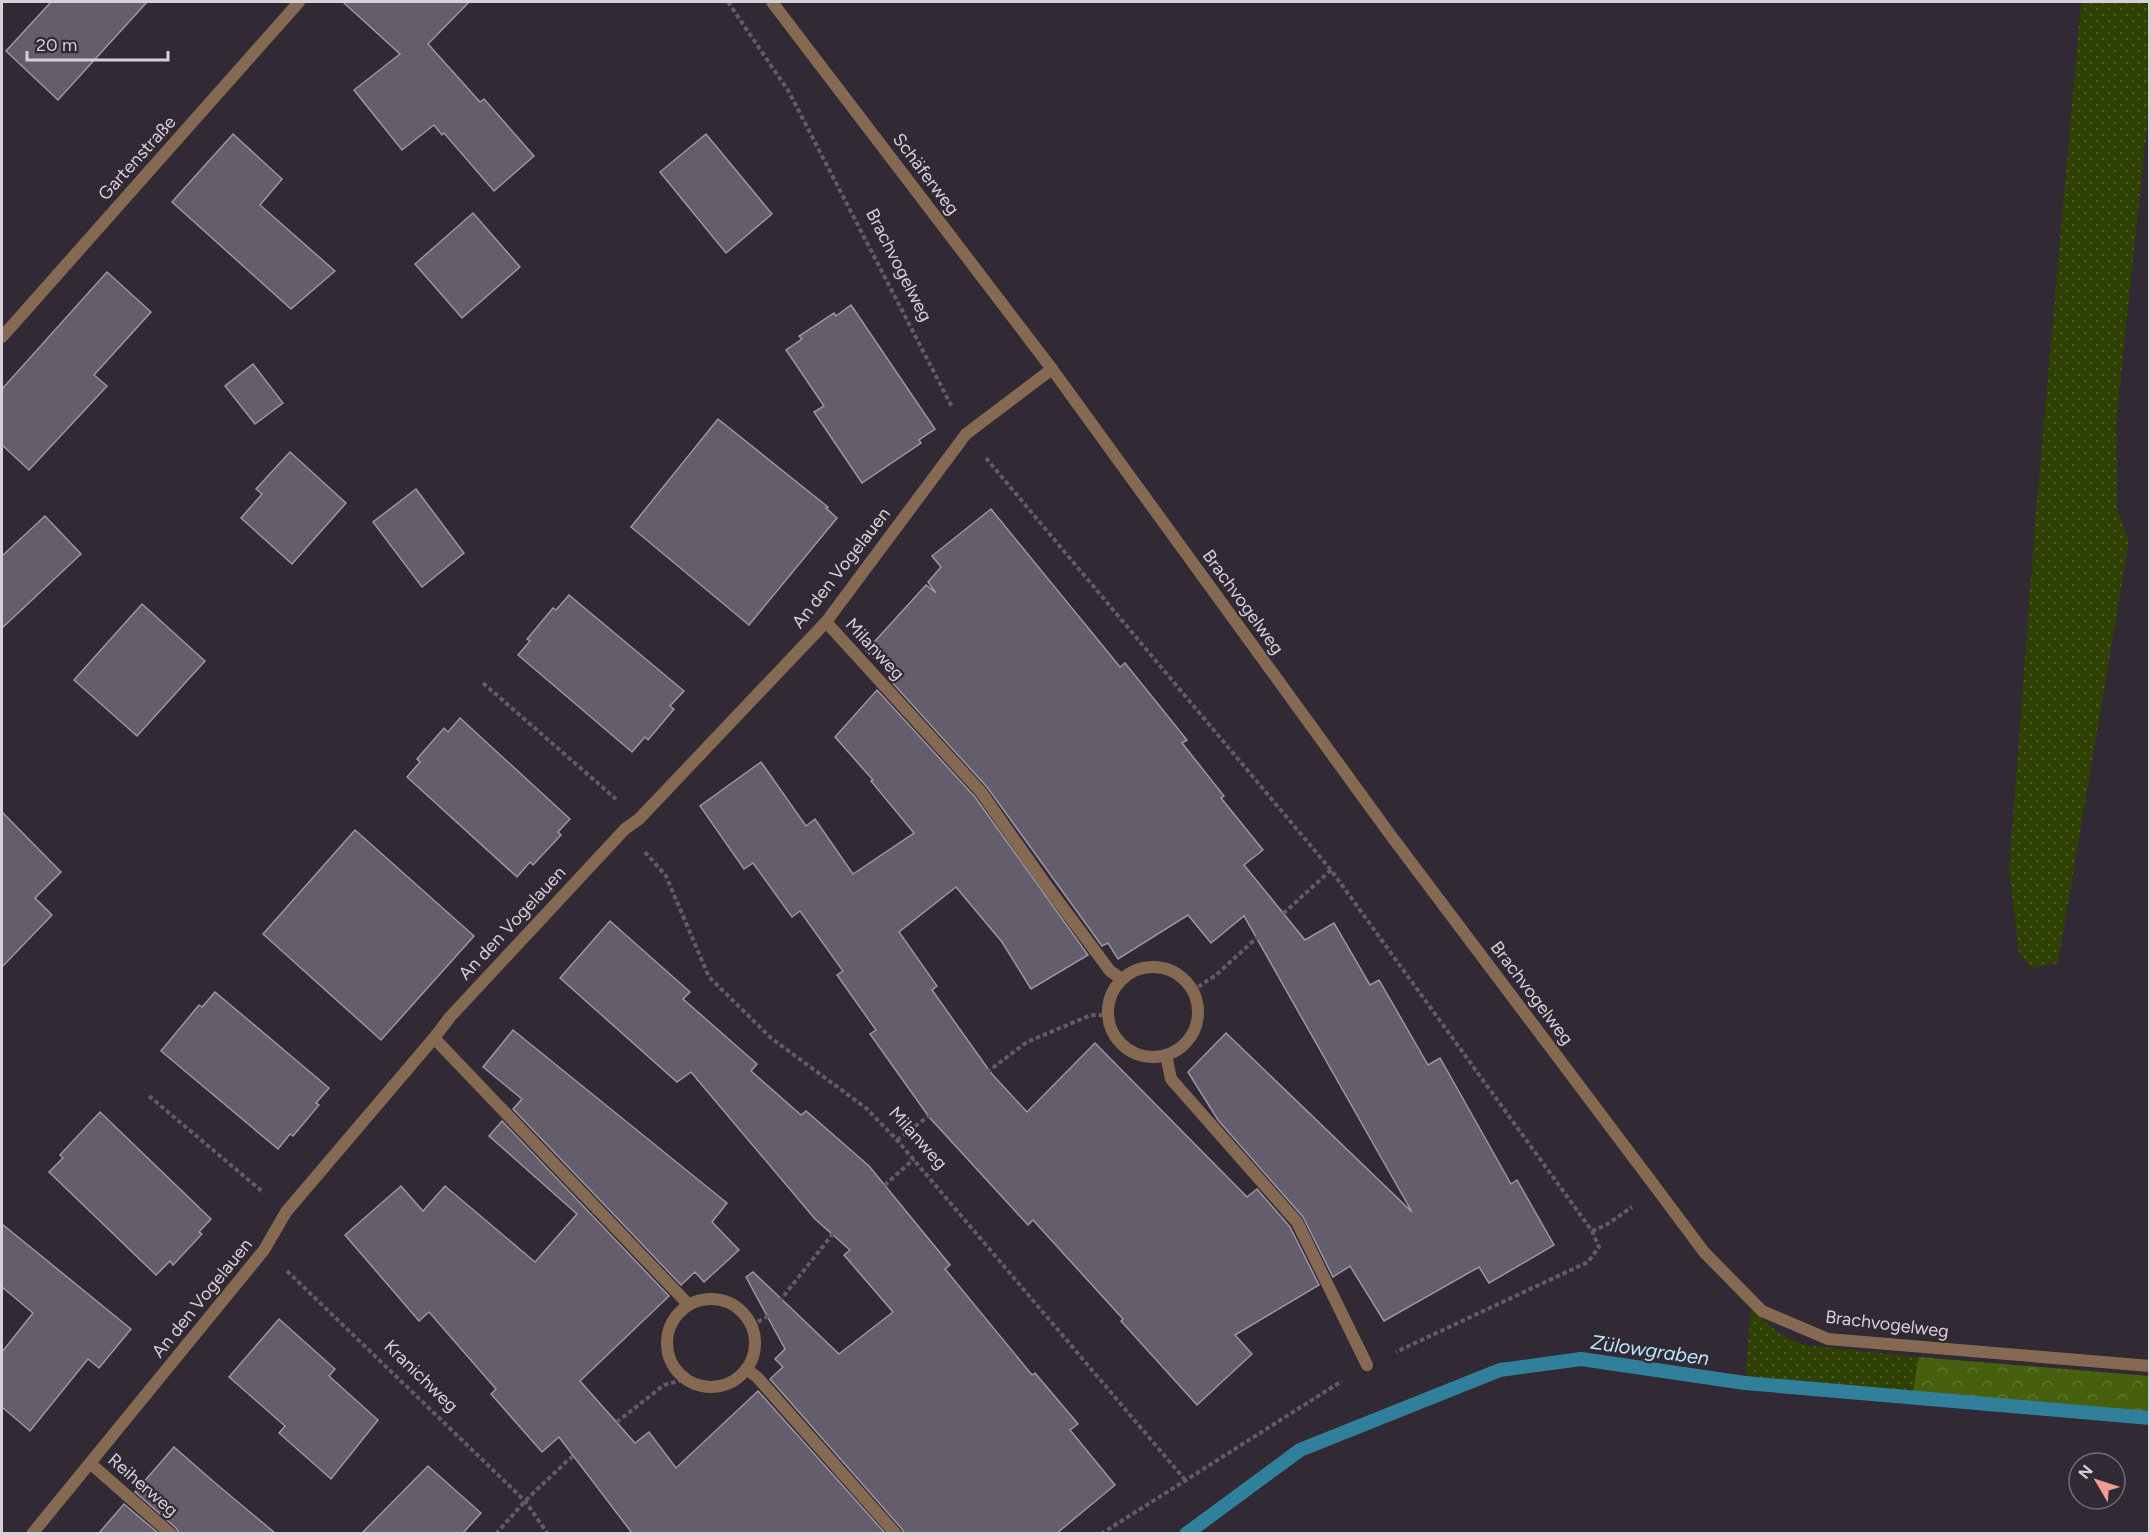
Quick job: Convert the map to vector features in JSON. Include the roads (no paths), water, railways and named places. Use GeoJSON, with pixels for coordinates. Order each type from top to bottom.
{"type":"FeatureCollection","features":[{"type":"Feature","properties":{"kind":"street","name":"Gartenstraße"},"geometry":{"type":"LineString","coordinates":[[2,337],[299,2]]}},
{"type":"Feature","properties":{"kind":"street","name":"Schäferweg"},"geometry":{"type":"LineString","coordinates":[[772,2],[1052,369]]}},
{"type":"Feature","properties":{"kind":"street","name":"An den Vogelauen"},"geometry":{"type":"LineString","coordinates":[[32,1533],[264,1250],[286,1212],[450,1017],[625,829],[639,819],[826,622],[966,434],[1052,369]]}},
{"type":"Feature","properties":{"kind":"street","name":"Brachvogelweg"},"geometry":{"type":"LineString","coordinates":[[1052,369],[1389,833],[1704,1252],[1762,1311],[1828,1339],[2150,1366]]}},
{"type":"Feature","properties":{"kind":"street","name":"Milanweg"},"geometry":{"type":"LineString","coordinates":[[826,622],[981,792],[1110,971],[1122,979]]}},
{"type":"Feature","properties":{"kind":"street"},"geometry":{"type":"LineString","coordinates":[[1154,967],[1176,974],[1192,991],[1197,1003],[1194,1029],[1188,1040],[1178,1049],[1166,1055],[1150,1057],[1134,1053],[1121,1044],[1112,1030],[1108,1015],[1109,1002],[1114,989],[1122,979],[1131,972],[1154,967]]}},
{"type":"Feature","properties":{"kind":"street"},"geometry":{"type":"LineString","coordinates":[[434,1038],[689,1305]]}},
{"type":"Feature","properties":{"kind":"street"},"geometry":{"type":"LineString","coordinates":[[1166,1055],[1171,1079],[1297,1222],[1367,1365]]}},
{"type":"Feature","properties":{"kind":"street"},"geometry":{"type":"LineString","coordinates":[[717,1299],[731,1304],[742,1312],[751,1325],[755,1337],[754,1350],[746,1369],[734,1381],[709,1387],[696,1384],[686,1379],[674,1366],[668,1350],[668,1332],[676,1316],[689,1305],[702,1300],[717,1299]]}},
{"type":"Feature","properties":{"kind":"street"},"geometry":{"type":"LineString","coordinates":[[746,1369],[757,1377],[896,1533]]}},
{"type":"Feature","properties":{"kind":"street","name":"Reiherweg"},"geometry":{"type":"LineString","coordinates":[[90,1464],[171,1533]]}},
{"type":"Feature","properties":{"kind":"waterway","name":"Zülowgraben"},"geometry":{"type":"LineString","coordinates":[[1186,1534],[1300,1450],[1500,1370],[1581,1359],[1745,1383],[2150,1418]]}}]}
